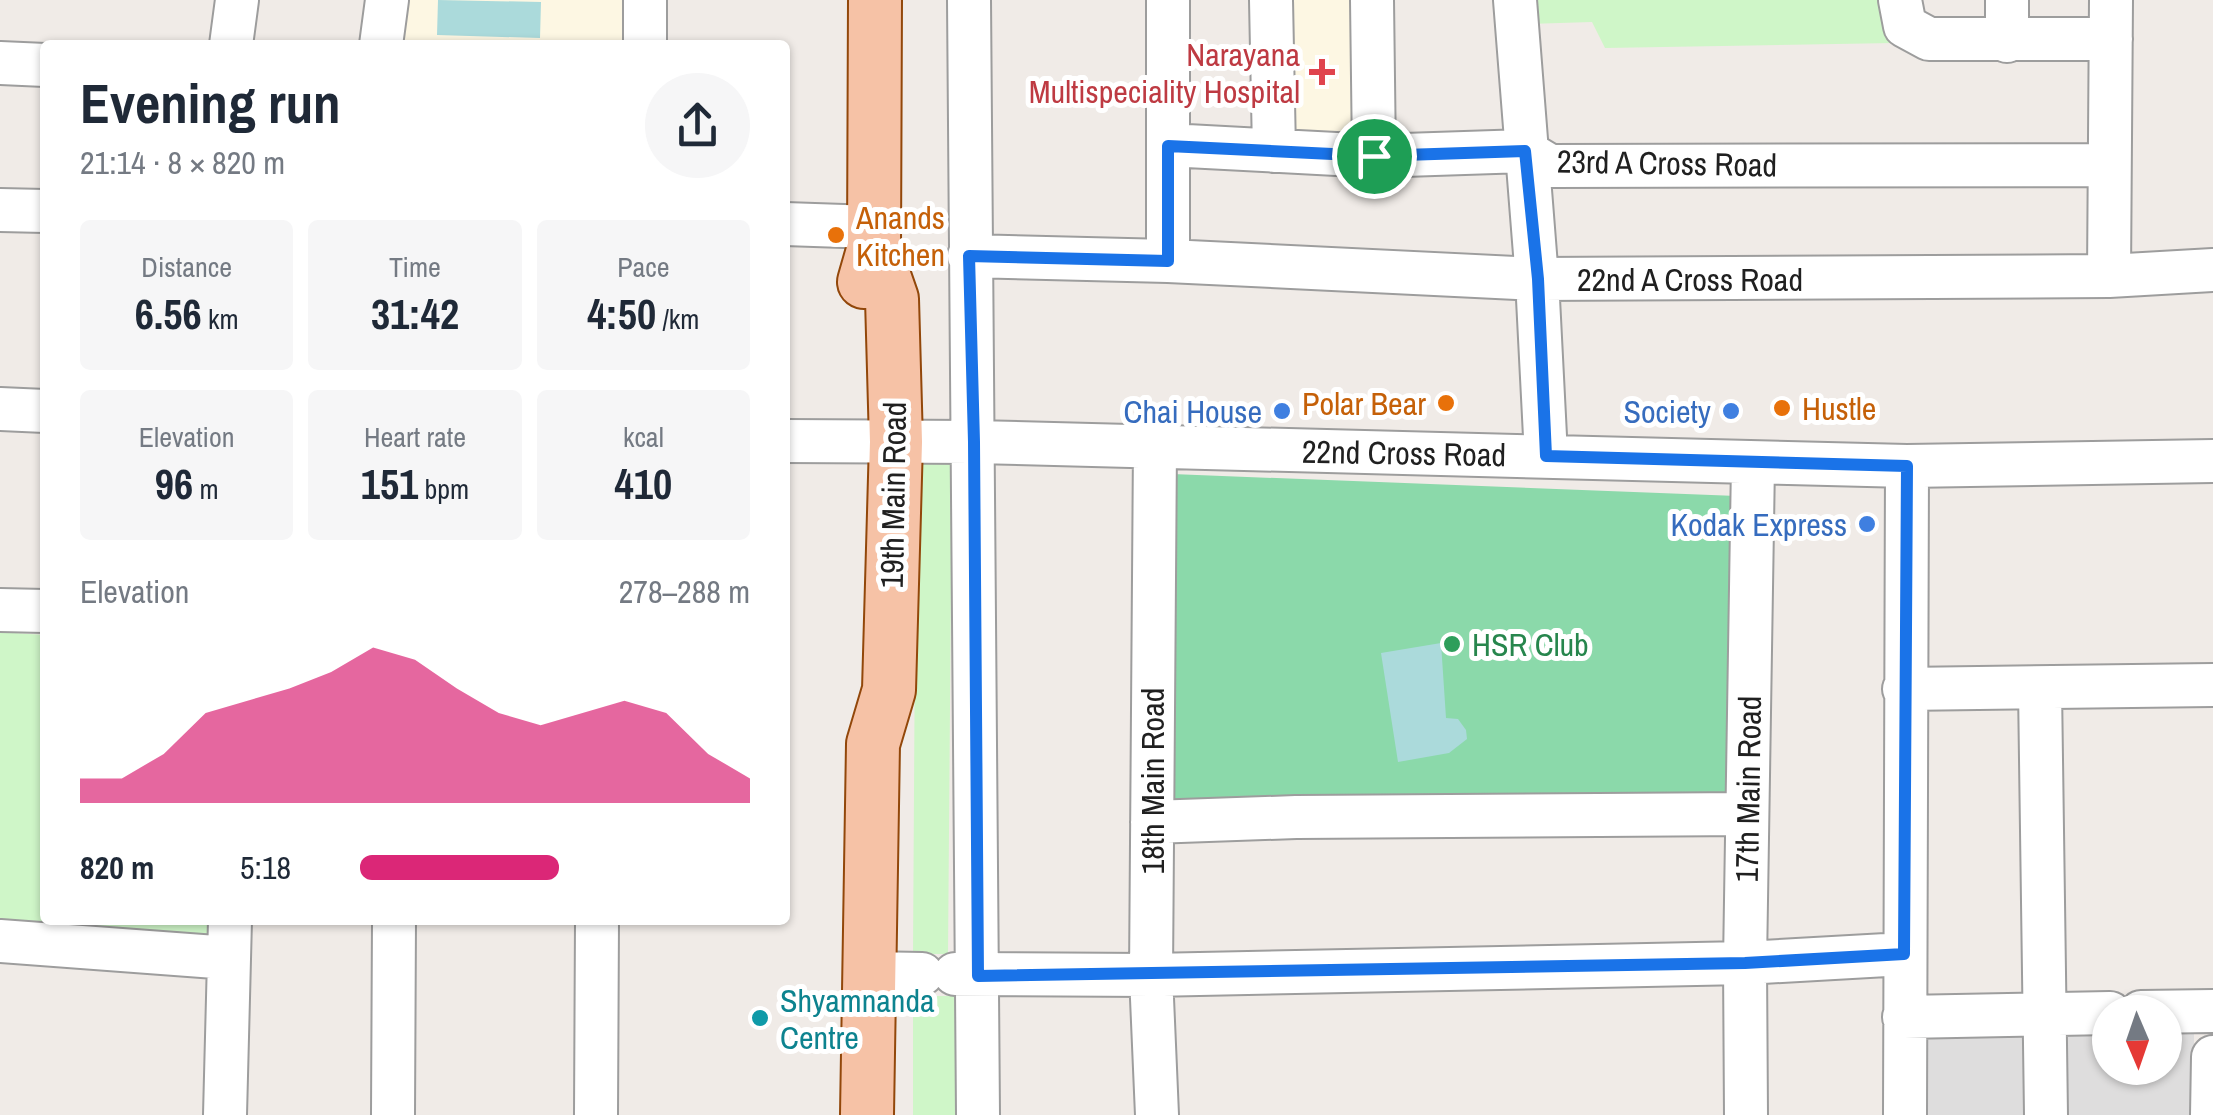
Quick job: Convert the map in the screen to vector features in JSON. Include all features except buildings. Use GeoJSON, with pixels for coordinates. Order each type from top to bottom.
{"type":"FeatureCollection","features":[{"type":"Feature","properties":{"kind":"main road","name":"19th Main Road"},"geometry":{"type":"LineString","coordinates":[[866,1115],[873,744],[889,690],[878,442],[861,292],[874,237],[875,0]]}},
{"type":"Feature","properties":{"kind":"street"},"geometry":{"type":"LineString","coordinates":[[232,40],[237,0]]}},
{"type":"Feature","properties":{"kind":"street"},"geometry":{"type":"LineString","coordinates":[[382,40],[387,0]]}},
{"type":"Feature","properties":{"kind":"street"},"geometry":{"type":"LineString","coordinates":[[645,40],[646,0]]}},
{"type":"Feature","properties":{"kind":"street"},"geometry":{"type":"LineString","coordinates":[[968,0],[974,442],[951,975],[978,1115]]}},
{"type":"Feature","properties":{"kind":"street"},"geometry":{"type":"LineString","coordinates":[[1168,0],[1168,261]]}},
{"type":"Feature","properties":{"kind":"street"},"geometry":{"type":"LineString","coordinates":[[1270,0],[1274,151]]}},
{"type":"Feature","properties":{"kind":"street"},"geometry":{"type":"LineString","coordinates":[[1372,0],[1374,156]]}},
{"type":"Feature","properties":{"kind":"street"},"geometry":{"type":"LineString","coordinates":[[1515,0],[1538,279],[1546,456]]}},
{"type":"Feature","properties":{"kind":"street"},"geometry":{"type":"LineString","coordinates":[[1900,0],[1905,26],[1929,40],[2007,21],[2111,19],[2109,276]]}},
{"type":"Feature","properties":{"kind":"street"},"geometry":{"type":"LineString","coordinates":[[0,63],[40,65]]}},
{"type":"Feature","properties":{"kind":"street","name":"23rd A Cross Road"},"geometry":{"type":"LineString","coordinates":[[1168,146],[1374,156],[1525,151],[1550,166],[2110,166]]}},
{"type":"Feature","properties":{"kind":"street"},"geometry":{"type":"LineString","coordinates":[[0,210],[40,211]]}},
{"type":"Feature","properties":{"kind":"street"},"geometry":{"type":"LineString","coordinates":[[790,225],[874,237]]}},
{"type":"Feature","properties":{"kind":"street","name":"22nd A Cross Road"},"geometry":{"type":"LineString","coordinates":[[969,256],[1168,261],[1538,279],[2109,276],[2213,270]]}},
{"type":"Feature","properties":{"kind":"street"},"geometry":{"type":"LineString","coordinates":[[0,409],[40,411]]}},
{"type":"Feature","properties":{"kind":"street","name":"22nd Cross Road"},"geometry":{"type":"LineString","coordinates":[[790,440],[1907,466],[2213,461]]}},
{"type":"Feature","properties":{"kind":"street","name":"18th Main Road"},"geometry":{"type":"LineString","coordinates":[[1155,446],[1151,975],[1156,1115]]}},
{"type":"Feature","properties":{"kind":"street","name":"17th Main Road"},"geometry":{"type":"LineString","coordinates":[[1746,1115],[1752,462]]}},
{"type":"Feature","properties":{"kind":"street"},"geometry":{"type":"LineString","coordinates":[[1905,1115],[1907,466]]}},
{"type":"Feature","properties":{"kind":"street"},"geometry":{"type":"LineString","coordinates":[[0,610],[40,611]]}},
{"type":"Feature","properties":{"kind":"street"},"geometry":{"type":"LineString","coordinates":[[1904,689],[2213,685]]}},
{"type":"Feature","properties":{"kind":"street"},"geometry":{"type":"LineString","coordinates":[[2040,688],[2046,1115]]}},
{"type":"Feature","properties":{"kind":"street"},"geometry":{"type":"LineString","coordinates":[[1152,822],[1296,817],[1747,814]]}},
{"type":"Feature","properties":{"kind":"street"},"geometry":{"type":"LineString","coordinates":[[393,1115],[394,925]]}},
{"type":"Feature","properties":{"kind":"street"},"geometry":{"type":"LineString","coordinates":[[596,1115],[597,925]]}},
{"type":"Feature","properties":{"kind":"street"},"geometry":{"type":"LineString","coordinates":[[0,942],[229,939],[225,1115]]}},
{"type":"Feature","properties":{"kind":"street"},"geometry":{"type":"LineString","coordinates":[[867,973],[1151,975],[1745,963],[1904,954]]}},
{"type":"Feature","properties":{"kind":"street"},"geometry":{"type":"LineString","coordinates":[[2182,1011],[2213,1011]]}},
{"type":"Feature","properties":{"kind":"street"},"geometry":{"type":"LineString","coordinates":[[1904,1017],[2092,1013]]}},
{"type":"Feature","properties":{"kind":"street"},"geometry":{"type":"LineString","coordinates":[[2212,1115],[2213,1057]]}},
{"type":"Feature","properties":{"kind":"shaded area"},"geometry":{"type":"Polygon","coordinates":[[[399,0],[625,0],[626,40],[393,40],[399,0]]]}},
{"type":"Feature","properties":{"kind":"shaded area","name":"Narayana Multispeciality Hospital"},"geometry":{"type":"Polygon","coordinates":[[[1285,0],[1359,0],[1359,143],[1285,143],[1285,0]]]}},
{"type":"Feature","properties":{"kind":"shaded area"},"geometry":{"type":"Polygon","coordinates":[[[2040,1032],[2042,1115],[1909,1115],[1908,1035],[2040,1032]]]}},
{"type":"Feature","properties":{"kind":"shaded area"},"geometry":{"type":"Polygon","coordinates":[[[2061,1033],[2092,1033],[2092,1085],[2182,1085],[2182,1033],[2194,1033],[2194,1115],[2061,1115],[2061,1033]]]}},
{"type":"Feature","properties":{"kind":"green space"},"geometry":{"type":"Polygon","coordinates":[[[1527,0],[1894,0],[1894,43],[1605,48],[1592,22],[1528,24],[1527,0]]]}},
{"type":"Feature","properties":{"kind":"green space"},"geometry":{"type":"Polygon","coordinates":[[[916,463],[952,463],[948,954],[913,954],[916,463]]]}},
{"type":"Feature","properties":{"kind":"green space","name":"HSR Club"},"geometry":{"type":"Polygon","coordinates":[[[1172,474],[1737,496],[1727,792],[1170,807],[1172,474]]]}},
{"type":"Feature","properties":{"kind":"green space"},"geometry":{"type":"Polygon","coordinates":[[[0,632],[40,635],[40,925],[215,925],[214,940],[0,926],[0,632]]]}},
{"type":"Feature","properties":{"kind":"green space"},"geometry":{"type":"Polygon","coordinates":[[[913,996],[958,996],[959,1115],[913,1115],[913,996]]]}},
{"type":"Feature","properties":{"kind":"water"},"geometry":{"type":"Polygon","coordinates":[[[438,0],[541,2],[540,38],[437,35],[438,0]]]}},
{"type":"Feature","properties":{"kind":"water"},"geometry":{"type":"Polygon","coordinates":[[[1441,643],[1446,718],[1458,719],[1467,739],[1449,753],[1398,762],[1381,653],[1441,643]]]}},
{"type":"Feature","properties":{"kind":"place","name":"Narayana Multispeciality Hospital"},"geometry":{"type":"Point","coordinates":[1322,72]}},
{"type":"Feature","properties":{"kind":"place","name":"Anands Kitchen"},"geometry":{"type":"Point","coordinates":[836,235]}},
{"type":"Feature","properties":{"kind":"place","name":"Polar Bear"},"geometry":{"type":"Point","coordinates":[1446,403]}},
{"type":"Feature","properties":{"kind":"place","name":"Hustle"},"geometry":{"type":"Point","coordinates":[1782,408]}},
{"type":"Feature","properties":{"kind":"place","name":"Chai House"},"geometry":{"type":"Point","coordinates":[1282,411]}},
{"type":"Feature","properties":{"kind":"place","name":"Society"},"geometry":{"type":"Point","coordinates":[1731,411]}},
{"type":"Feature","properties":{"kind":"place","name":"Kodak Express"},"geometry":{"type":"Point","coordinates":[1867,524]}},
{"type":"Feature","properties":{"kind":"place","name":"HSR Club"},"geometry":{"type":"Point","coordinates":[1452,644]}},
{"type":"Feature","properties":{"kind":"place","name":"Shyamnanda Centre"},"geometry":{"type":"Point","coordinates":[760,1018]}},
{"type":"Feature","properties":{"kind":"route"},"geometry":{"type":"LineString","coordinates":[[1168,146],[1374,156],[1525,151],[1538,279],[1546,456],[1907,466],[1904,954],[1745,963],[978,976],[969,256],[1168,261],[1168,146]]}}]}
